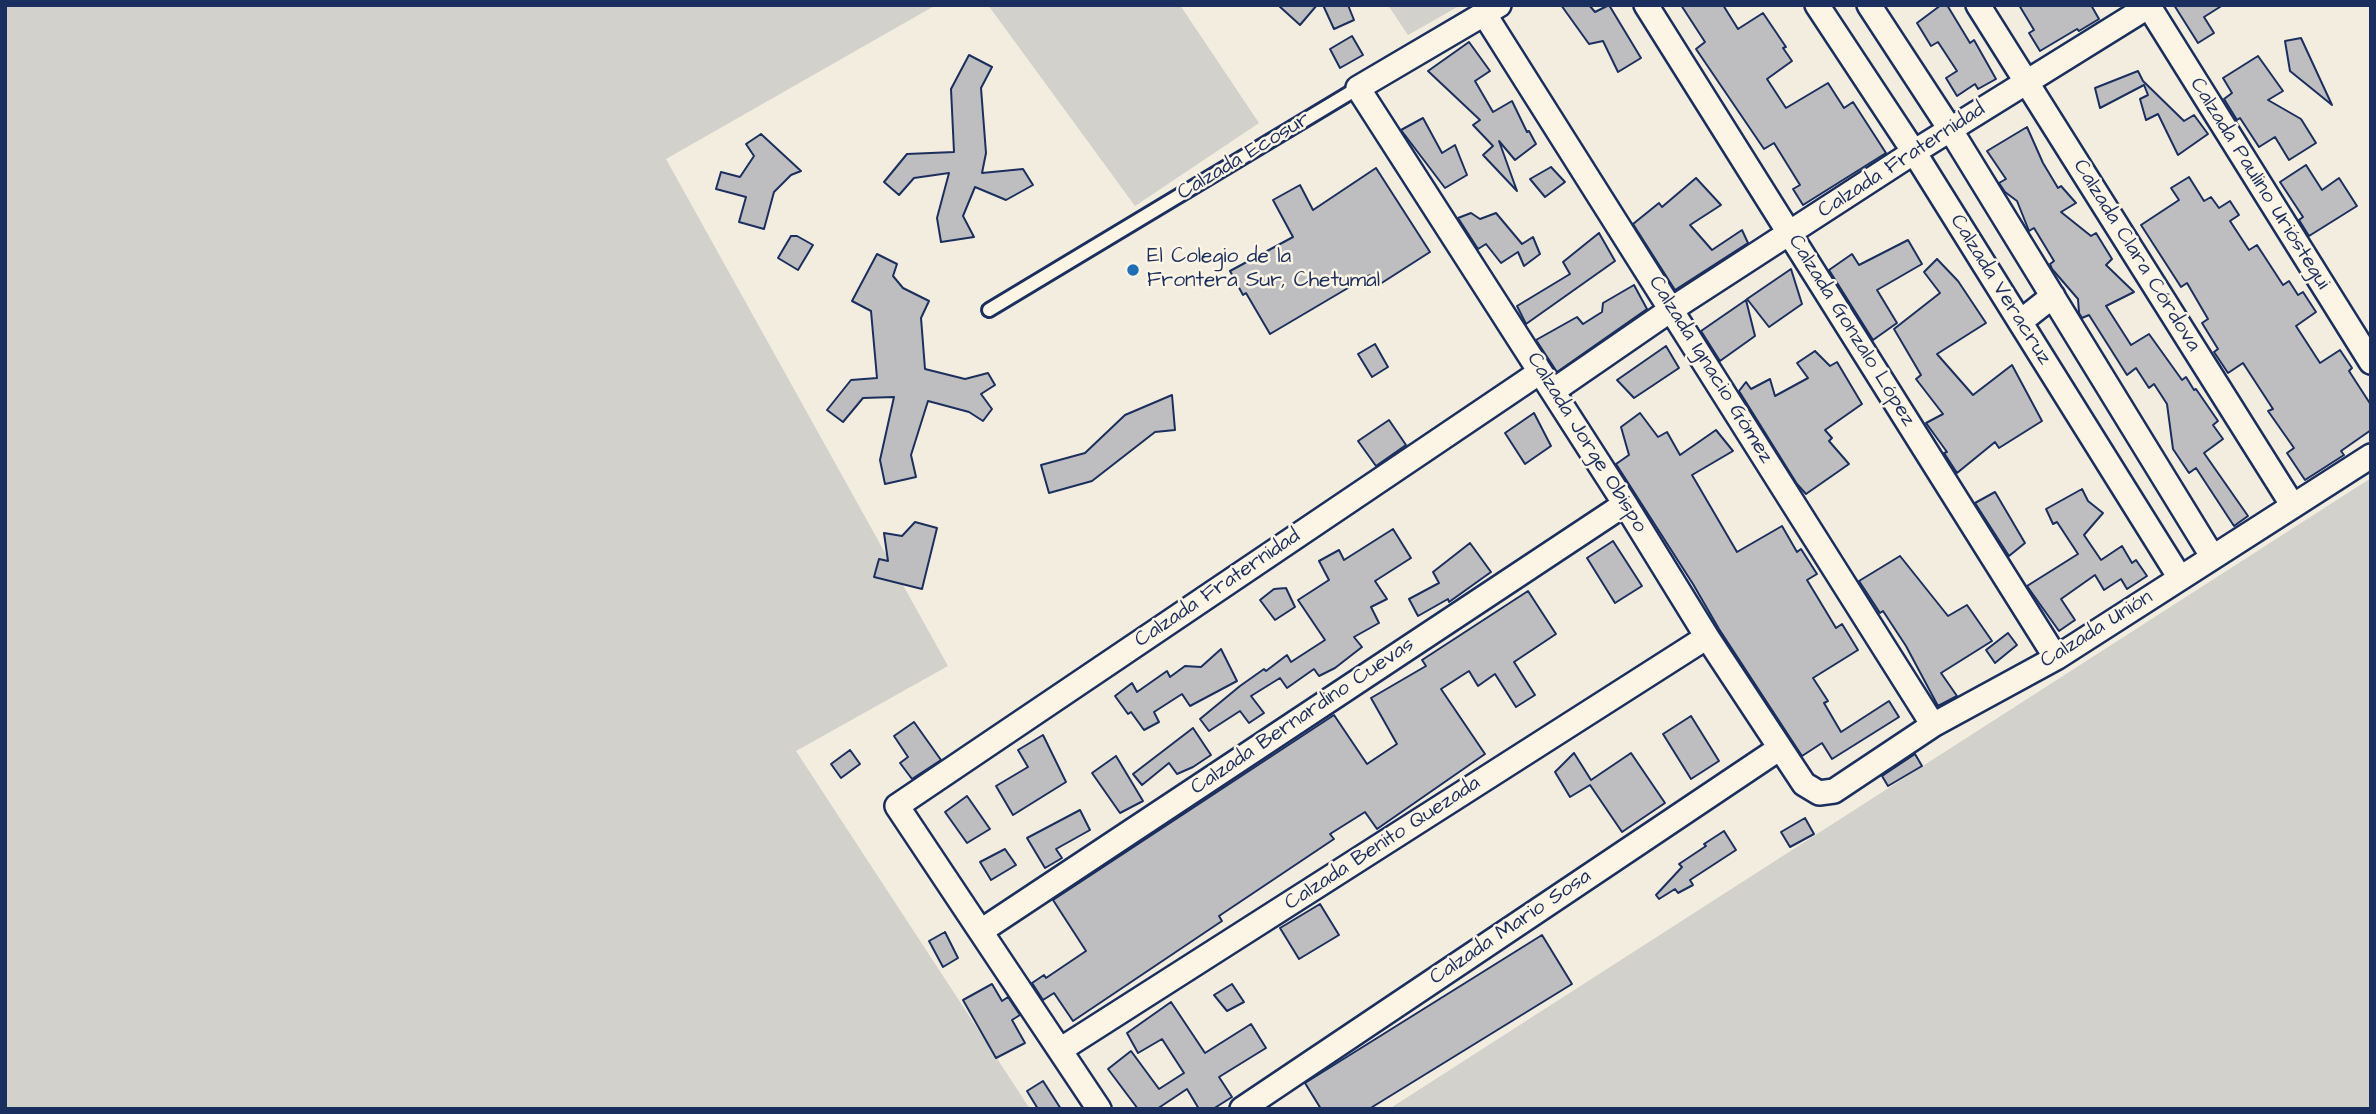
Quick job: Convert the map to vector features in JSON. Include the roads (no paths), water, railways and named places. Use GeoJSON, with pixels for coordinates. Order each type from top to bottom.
{"type":"FeatureCollection","features":[{"type":"Feature","properties":{"kind":"street","name":"Calzada Gonzalo López"},"geometry":{"type":"LineString","coordinates":[[1646,5],[2056,657]]}},
{"type":"Feature","properties":{"kind":"street","name":"Calzada Veracruz"},"geometry":{"type":"LineString","coordinates":[[1817,5],[1914,152],[2180,578]]}},
{"type":"Feature","properties":{"kind":"street","name":"Calzada Veracruz"},"geometry":{"type":"LineString","coordinates":[[1869,5],[1950,130],[2212,556]]}},
{"type":"Feature","properties":{"kind":"street","name":"Calzada Clara Córdova"},"geometry":{"type":"LineString","coordinates":[[1978,5],[2293,506]]}},
{"type":"Feature","properties":{"kind":"street","name":"Calzada Fraternidad"},"geometry":{"type":"LineString","coordinates":[[981,931],[897,806],[1547,381],[1672,309],[1914,152],[2148,6]]}},
{"type":"Feature","properties":{"kind":"street","name":"Calzada Paulino Urióstegui"},"geometry":{"type":"LineString","coordinates":[[2148,6],[2371,362]]}},
{"type":"Feature","properties":{"kind":"street","name":"Calzada Ecosur"},"geometry":{"type":"LineString","coordinates":[[1358,88],[1492,10]]}},
{"type":"Feature","properties":{"kind":"street","name":"Calzada Ignacio Gómez"},"geometry":{"type":"LineString","coordinates":[[1492,10],[1672,309],[1933,725]]}},
{"type":"Feature","properties":{"kind":"street","name":"Calzada Jorge Obispo"},"geometry":{"type":"LineString","coordinates":[[1358,88],[1547,381],[1707,637],[1804,783],[1819,793]]}},
{"type":"Feature","properties":{"kind":"street"},"geometry":{"type":"LineString","coordinates":[[2020,322],[2053,296]]}},
{"type":"Feature","properties":{"kind":"street","name":"Calzada Unión"},"geometry":{"type":"LineString","coordinates":[[1819,793],[1834,790],[1933,725],[2056,657],[2371,456]]}},
{"type":"Feature","properties":{"kind":"street","name":"Calzada Bernardino Cuevas"},"geometry":{"type":"LineString","coordinates":[[981,931],[1625,504]]}},
{"type":"Feature","properties":{"kind":"street","name":"Calzada Benito Quezada"},"geometry":{"type":"LineString","coordinates":[[1060,1051],[1707,637]]}},
{"type":"Feature","properties":{"kind":"street","name":"Calzada Mario Sosa"},"geometry":{"type":"LineString","coordinates":[[1242,1109],[1780,748]]}},
{"type":"Feature","properties":{"kind":"street"},"geometry":{"type":"LineString","coordinates":[[981,931],[1100,1109]]}},
{"type":"Feature","properties":{"kind":"lane","name":"Calzada Ecosur"},"geometry":{"type":"LineString","coordinates":[[989,310],[1358,88]]}},
{"type":"Feature","properties":{"kind":"place","name":"El Colegio de la Frontera Sur, Chetumal"},"geometry":{"type":"Point","coordinates":[1133,270]}}]}
